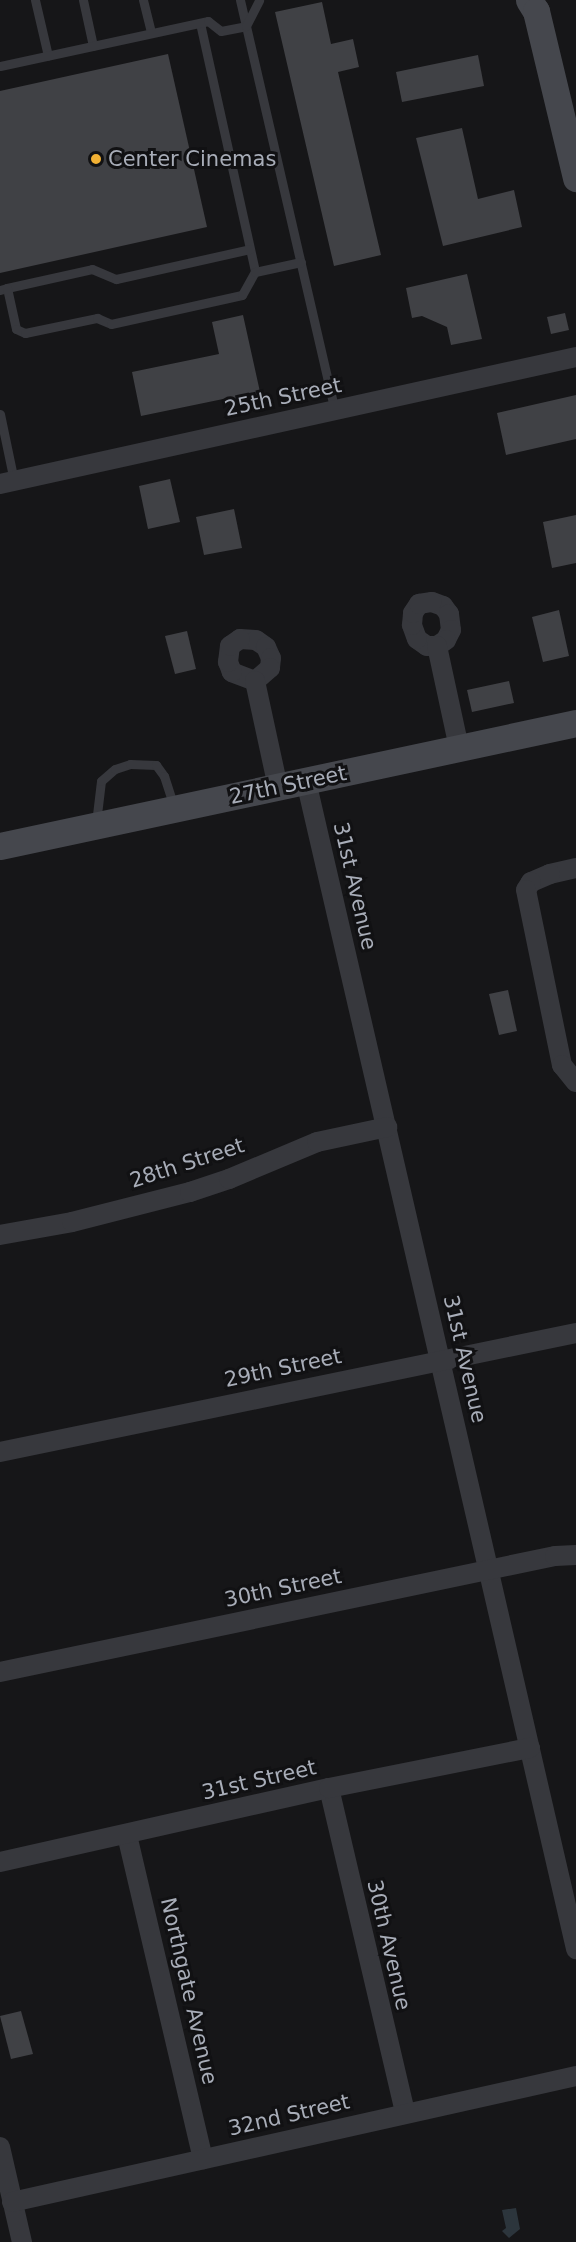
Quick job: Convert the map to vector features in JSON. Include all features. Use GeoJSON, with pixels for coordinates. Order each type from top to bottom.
{"type":"FeatureCollection","features":[{"type":"Feature","properties":{"kind":"street"},"geometry":{"type":"LineString","coordinates":[[534,4],[576,178]]}},
{"type":"Feature","properties":{"kind":"street","name":"25th Street"},"geometry":{"type":"LineString","coordinates":[[7,483],[576,357]]}},
{"type":"Feature","properties":{"kind":"street"},"geometry":{"type":"LineString","coordinates":[[437,646],[459,748]]}},
{"type":"Feature","properties":{"kind":"street"},"geometry":{"type":"LineString","coordinates":[[255,681],[278,787]]}},
{"type":"Feature","properties":{"kind":"street","name":"27th Street"},"geometry":{"type":"LineString","coordinates":[[0,846],[576,723]]}},
{"type":"Feature","properties":{"kind":"street","name":"31st Avenue"},"geometry":{"type":"LineString","coordinates":[[306,781],[576,1949]]}},
{"type":"Feature","properties":{"kind":"street"},"geometry":{"type":"LineString","coordinates":[[576,868],[550,874],[531,882],[526,891],[562,1065],[576,1082]]}},
{"type":"Feature","properties":{"kind":"street","name":"28th Street"},"geometry":{"type":"LineString","coordinates":[[0,1235],[72,1222],[190,1192],[229,1179],[317,1142],[387,1127]]}},
{"type":"Feature","properties":{"kind":"street","name":"29th Street"},"geometry":{"type":"LineString","coordinates":[[0,1452],[576,1333]]}},
{"type":"Feature","properties":{"kind":"street","name":"30th Street"},"geometry":{"type":"LineString","coordinates":[[0,1672],[555,1556],[576,1555]]}},
{"type":"Feature","properties":{"kind":"street","name":"31st Street"},"geometry":{"type":"LineString","coordinates":[[0,1862],[329,1788],[530,1748]]}},
{"type":"Feature","properties":{"kind":"street","name":"30th Avenue"},"geometry":{"type":"LineString","coordinates":[[329,1788],[405,2113]]}},
{"type":"Feature","properties":{"kind":"street","name":"Northgate Avenue"},"geometry":{"type":"LineString","coordinates":[[127,1834],[203,2159]]}},
{"type":"Feature","properties":{"kind":"street","name":"32nd Street"},"geometry":{"type":"LineString","coordinates":[[12,2202],[576,2076]]}},
{"type":"Feature","properties":{"kind":"street"},"geometry":{"type":"LineString","coordinates":[[0,2147],[22,2242]]}},
{"type":"Feature","properties":{"kind":"lane"},"geometry":{"type":"LineString","coordinates":[[35,0],[48,56]]}},
{"type":"Feature","properties":{"kind":"lane"},"geometry":{"type":"LineString","coordinates":[[82,0],[93,46]]}},
{"type":"Feature","properties":{"kind":"lane"},"geometry":{"type":"LineString","coordinates":[[143,0],[151,33]]}},
{"type":"Feature","properties":{"kind":"lane"},"geometry":{"type":"LineString","coordinates":[[240,0],[335,410]]}},
{"type":"Feature","properties":{"kind":"lane"},"geometry":{"type":"LineString","coordinates":[[1,63],[48,56],[208,21],[221,32],[246,26],[259,0]]}},
{"type":"Feature","properties":{"kind":"lane"},"geometry":{"type":"LineString","coordinates":[[200,23],[250,249],[255,272],[242,294],[111,324],[97,318],[25,333],[16,329],[4,289],[92,269],[116,279],[250,249]]}},
{"type":"Feature","properties":{"kind":"lane"},"geometry":{"type":"LineString","coordinates":[[255,272],[301,262]]}},
{"type":"Feature","properties":{"kind":"lane"},"geometry":{"type":"LineString","coordinates":[[0,414],[7,483]]}},
{"type":"Feature","properties":{"kind":"lane"},"geometry":{"type":"LineString","coordinates":[[96,826],[101,781],[115,769],[130,764],[156,765],[164,776],[174,809]]}},
{"type":"Feature","properties":{"kind":"shaded area"},"geometry":{"type":"Polygon","coordinates":[[[516,2208],[520,2229],[509,2238],[502,2231],[506,2228],[502,2210],[516,2208]]]}},
{"type":"Feature","properties":{"kind":"building"},"geometry":{"type":"Polygon","coordinates":[[[322,2],[331,44],[353,39],[359,67],[338,72],[381,255],[334,266],[275,12],[322,2]]]}},
{"type":"Feature","properties":{"kind":"building","name":"Center Cinemas"},"geometry":{"type":"Polygon","coordinates":[[[168,54],[207,227],[0,273],[0,91],[168,54]]]}},
{"type":"Feature","properties":{"kind":"building"},"geometry":{"type":"Polygon","coordinates":[[[478,55],[484,86],[402,102],[396,72],[478,55]]]}},
{"type":"Feature","properties":{"kind":"building"},"geometry":{"type":"Polygon","coordinates":[[[462,128],[478,199],[514,190],[522,227],[443,246],[416,138],[462,128]]]}},
{"type":"Feature","properties":{"kind":"building"},"geometry":{"type":"Polygon","coordinates":[[[467,274],[482,339],[451,345],[447,327],[422,316],[412,318],[406,288],[467,274]]]}},
{"type":"Feature","properties":{"kind":"building"},"geometry":{"type":"Polygon","coordinates":[[[565,313],[569,330],[551,334],[547,317],[565,313]]]}},
{"type":"Feature","properties":{"kind":"building"},"geometry":{"type":"Polygon","coordinates":[[[243,315],[262,401],[231,408],[228,398],[141,416],[132,372],[219,354],[212,322],[243,315]]]}},
{"type":"Feature","properties":{"kind":"building"},"geometry":{"type":"Polygon","coordinates":[[[576,395],[576,439],[506,455],[497,413],[576,395]]]}},
{"type":"Feature","properties":{"kind":"building"},"geometry":{"type":"Polygon","coordinates":[[[170,479],[180,522],[148,529],[139,486],[170,479]]]}},
{"type":"Feature","properties":{"kind":"building"},"geometry":{"type":"Polygon","coordinates":[[[234,509],[242,548],[204,555],[196,517],[234,509]]]}},
{"type":"Feature","properties":{"kind":"building"},"geometry":{"type":"Polygon","coordinates":[[[576,515],[576,563],[552,568],[543,522],[576,515]]]}},
{"type":"Feature","properties":{"kind":"building"},"geometry":{"type":"Polygon","coordinates":[[[559,610],[569,656],[543,662],[532,617],[559,610]]]}},
{"type":"Feature","properties":{"kind":"building"},"geometry":{"type":"Polygon","coordinates":[[[187,631],[196,669],[175,674],[165,636],[187,631]]]}},
{"type":"Feature","properties":{"kind":"building"},"geometry":{"type":"Polygon","coordinates":[[[509,681],[514,703],[472,712],[467,690],[509,681]]]}},
{"type":"Feature","properties":{"kind":"building"},"geometry":{"type":"Polygon","coordinates":[[[508,990],[517,1031],[499,1035],[489,994],[508,990]]]}},
{"type":"Feature","properties":{"kind":"building"},"geometry":{"type":"Polygon","coordinates":[[[21,2011],[33,2054],[11,2059],[0,2016],[21,2011]]]}},
{"type":"Feature","properties":{"kind":"place","name":"Center Cinemas"},"geometry":{"type":"Point","coordinates":[96,159]}}]}
